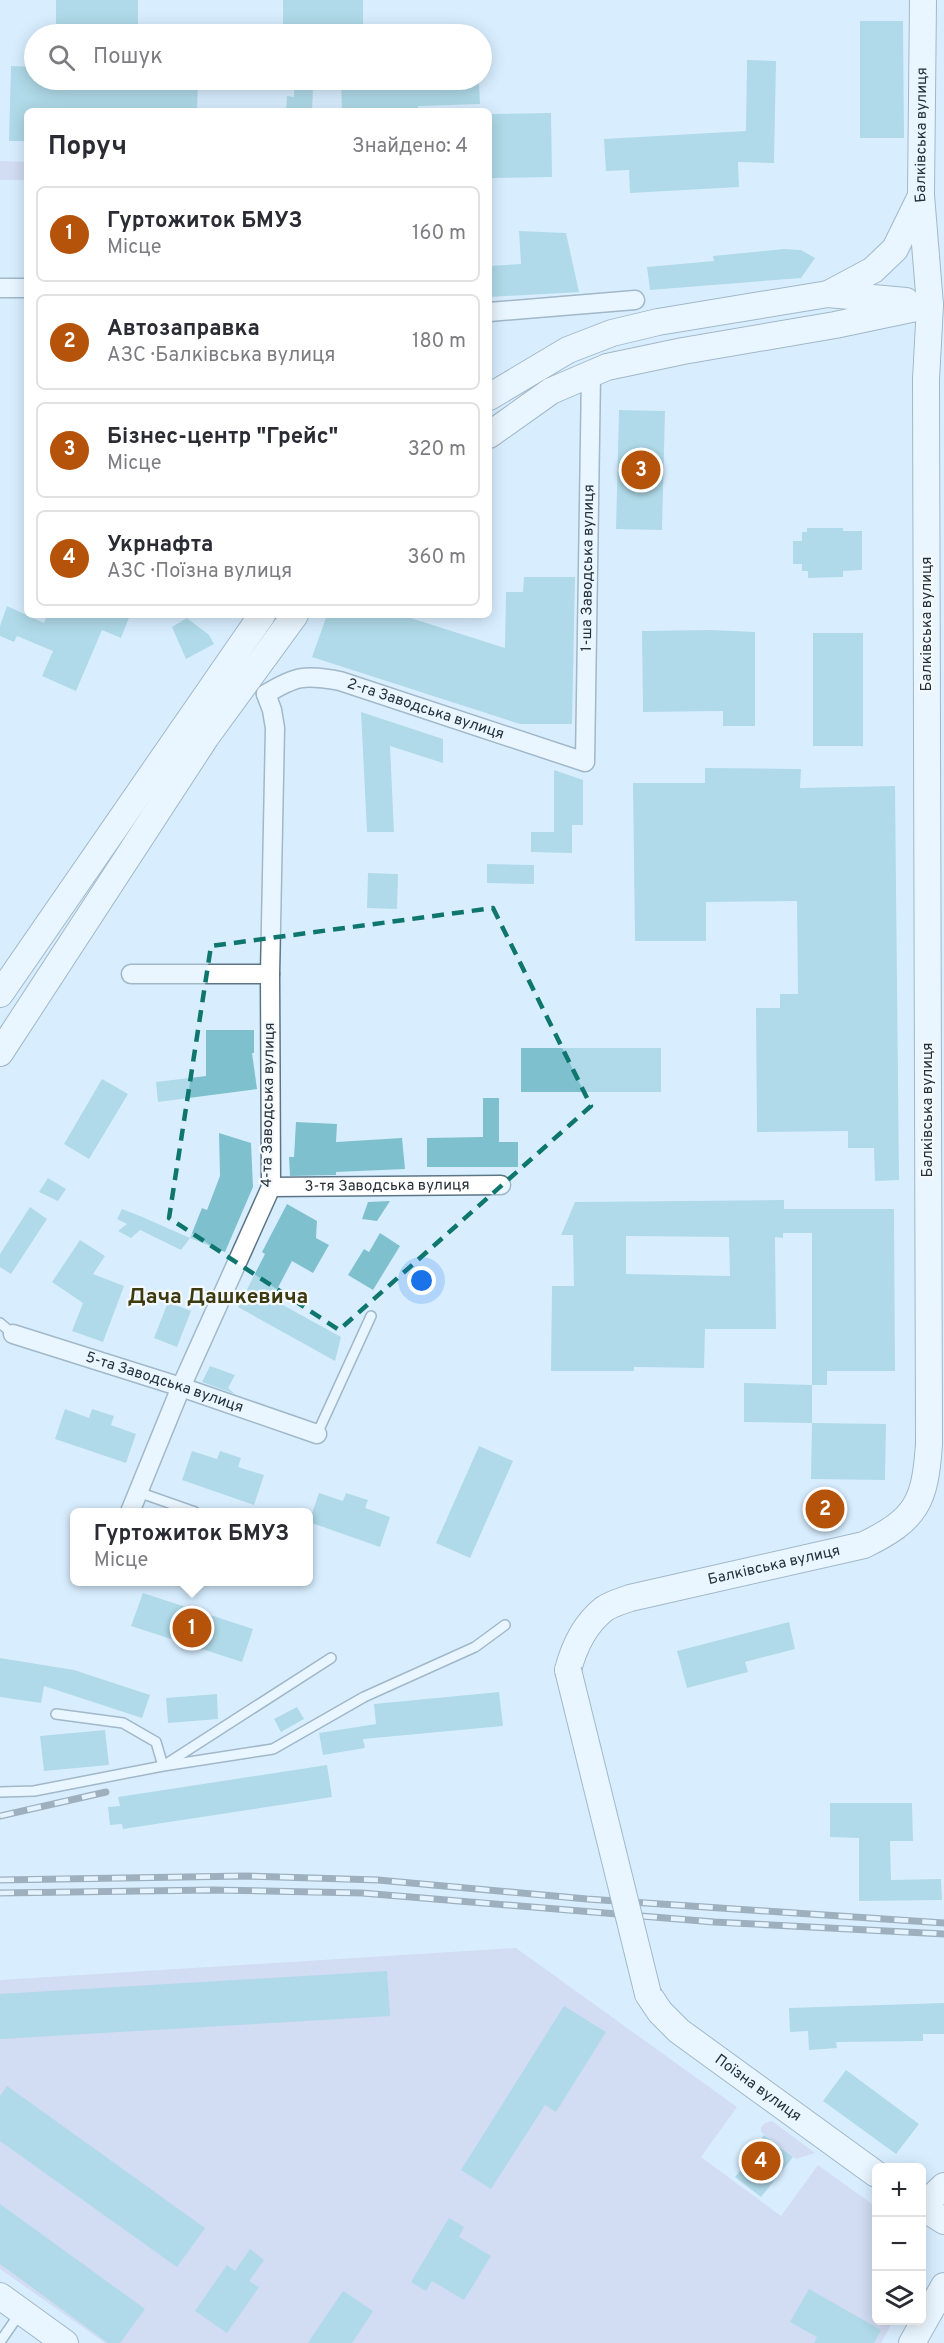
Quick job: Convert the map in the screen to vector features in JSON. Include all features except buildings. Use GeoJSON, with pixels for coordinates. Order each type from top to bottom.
{"type":"FeatureCollection","features":[{"type":"Feature","properties":{"kind":"street","name":"Балківська вулиця"},"geometry":{"type":"LineString","coordinates":[[923,0],[921,195],[937,306]]}},
{"type":"Feature","properties":{"kind":"street"},"geometry":{"type":"LineString","coordinates":[[828,294],[873,270],[895,249],[921,195]]}},
{"type":"Feature","properties":{"kind":"street","name":"Балківська вулиця"},"geometry":{"type":"LineString","coordinates":[[648,1994],[568,1670],[577,1644],[589,1625],[605,1609],[630,1598],[864,1545],[893,1531],[916,1508],[927,1477],[932,977],[926,379],[944,259]]}},
{"type":"Feature","properties":{"kind":"street"},"geometry":{"type":"LineString","coordinates":[[0,288],[24,288]]}},
{"type":"Feature","properties":{"kind":"street"},"geometry":{"type":"LineString","coordinates":[[492,395],[568,350],[612,333],[658,322],[828,294],[901,300],[937,306]]}},
{"type":"Feature","properties":{"kind":"street"},"geometry":{"type":"LineString","coordinates":[[492,312],[635,300]]}},
{"type":"Feature","properties":{"kind":"street"},"geometry":{"type":"LineString","coordinates":[[492,433],[551,391],[607,367],[683,351],[937,306]]}},
{"type":"Feature","properties":{"kind":"street","name":"1-ша Заводська вулиця"},"geometry":{"type":"LineString","coordinates":[[585,762],[591,374]]}},
{"type":"Feature","properties":{"kind":"street"},"geometry":{"type":"LineString","coordinates":[[0,994],[260,618]]}},
{"type":"Feature","properties":{"kind":"street"},"geometry":{"type":"LineString","coordinates":[[0,1053],[206,737],[254,691],[293,618]]}},
{"type":"Feature","properties":{"kind":"street","name":"2-га Заводська вулиця"},"geometry":{"type":"LineString","coordinates":[[254,691],[309,676],[340,681],[585,762]]}},
{"type":"Feature","properties":{"kind":"street","name":"4-та Заводська вулиця"},"geometry":{"type":"LineString","coordinates":[[132,1508],[181,1387],[271,1187],[270,974],[275,728],[272,710],[254,691]]}},
{"type":"Feature","properties":{"kind":"street"},"geometry":{"type":"LineString","coordinates":[[131,974],[270,974]]}},
{"type":"Feature","properties":{"kind":"street","name":"3-тя Заводська вулиця"},"geometry":{"type":"LineString","coordinates":[[271,1187],[501,1185]]}},
{"type":"Feature","properties":{"kind":"street","name":"5-та Заводська вулиця"},"geometry":{"type":"LineString","coordinates":[[6,1329],[317,1434]]}},
{"type":"Feature","properties":{"kind":"street","name":"Поїзна вулиця"},"geometry":{"type":"LineString","coordinates":[[648,1994],[660,2012],[679,2031],[872,2171]]}},
{"type":"Feature","properties":{"kind":"street"},"geometry":{"type":"LineString","coordinates":[[926,2203],[944,2186]]}},
{"type":"Feature","properties":{"kind":"street"},"geometry":{"type":"LineString","coordinates":[[926,2210],[944,2222]]}},
{"type":"Feature","properties":{"kind":"street"},"geometry":{"type":"LineString","coordinates":[[912,2343],[944,2286]]}},
{"type":"Feature","properties":{"kind":"street"},"geometry":{"type":"LineString","coordinates":[[0,2296],[65,2343]]}},
{"type":"Feature","properties":{"kind":"lane"},"geometry":{"type":"LineString","coordinates":[[317,1434],[370,1316]]}},
{"type":"Feature","properties":{"kind":"lane"},"geometry":{"type":"LineString","coordinates":[[138,1492],[184,1508]]}},
{"type":"Feature","properties":{"kind":"lane"},"geometry":{"type":"LineString","coordinates":[[0,1792],[34,1791],[163,1766],[273,1749],[364,1697],[475,1647],[505,1625]]}},
{"type":"Feature","properties":{"kind":"lane"},"geometry":{"type":"LineString","coordinates":[[163,1766],[331,1658]]}},
{"type":"Feature","properties":{"kind":"lane"},"geometry":{"type":"LineString","coordinates":[[56,1714],[123,1723],[156,1742],[163,1766]]}},
{"type":"Feature","properties":{"kind":"lane"},"geometry":{"type":"LineString","coordinates":[[0,2342],[21,2310]]}},
{"type":"Feature","properties":{"kind":"highlighted area"},"geometry":{"type":"Polygon","coordinates":[[[493,908],[591,1106],[339,1330],[169,1218],[211,946],[493,908]]]}},
{"type":"Feature","properties":{"kind":"shaded area"},"geometry":{"type":"Polygon","coordinates":[[[0,161],[24,162],[24,180],[0,180],[0,161]]]}},
{"type":"Feature","properties":{"kind":"shaded area"},"geometry":{"type":"Polygon","coordinates":[[[516,1948],[737,2107],[701,2157],[781,2216],[818,2165],[872,2204],[872,2325],[891,2325],[881,2343],[105,2343],[0,2269],[0,1980],[516,1948]]]}},
{"type":"Feature","properties":{"kind":"shaded area"},"geometry":{"type":"Polygon","coordinates":[[[772,2121],[815,2153],[796,2159],[761,2132],[761,2127],[765,2123],[772,2121]]]}},
{"type":"Feature","properties":{"kind":"railway"},"geometry":{"type":"LineString","coordinates":[[0,1816],[106,1792]]}},
{"type":"Feature","properties":{"kind":"railway"},"geometry":{"type":"LineString","coordinates":[[0,1880],[245,1876],[378,1880],[587,1899],[944,1923]]}},
{"type":"Feature","properties":{"kind":"railway"},"geometry":{"type":"LineString","coordinates":[[0,1893],[213,1890],[362,1893],[714,1922],[944,1934]]}},
{"type":"Feature","properties":{"kind":"place","name":"Бізнес-центр \"Грейс\""},"geometry":{"type":"Point","coordinates":[641,470]}},
{"type":"Feature","properties":{"kind":"place","name":"Автозаправка"},"geometry":{"type":"Point","coordinates":[825,1509]}},
{"type":"Feature","properties":{"kind":"place","name":"Гуртожиток БМУЗ"},"geometry":{"type":"Point","coordinates":[192,1628]}},
{"type":"Feature","properties":{"kind":"place","name":"Укрнафта"},"geometry":{"type":"Point","coordinates":[761,2161]}},
{"type":"Feature","properties":{"kind":"district","name":"Дача Дашкевича"},"geometry":{"type":"Point","coordinates":[218,1297]}}]}
